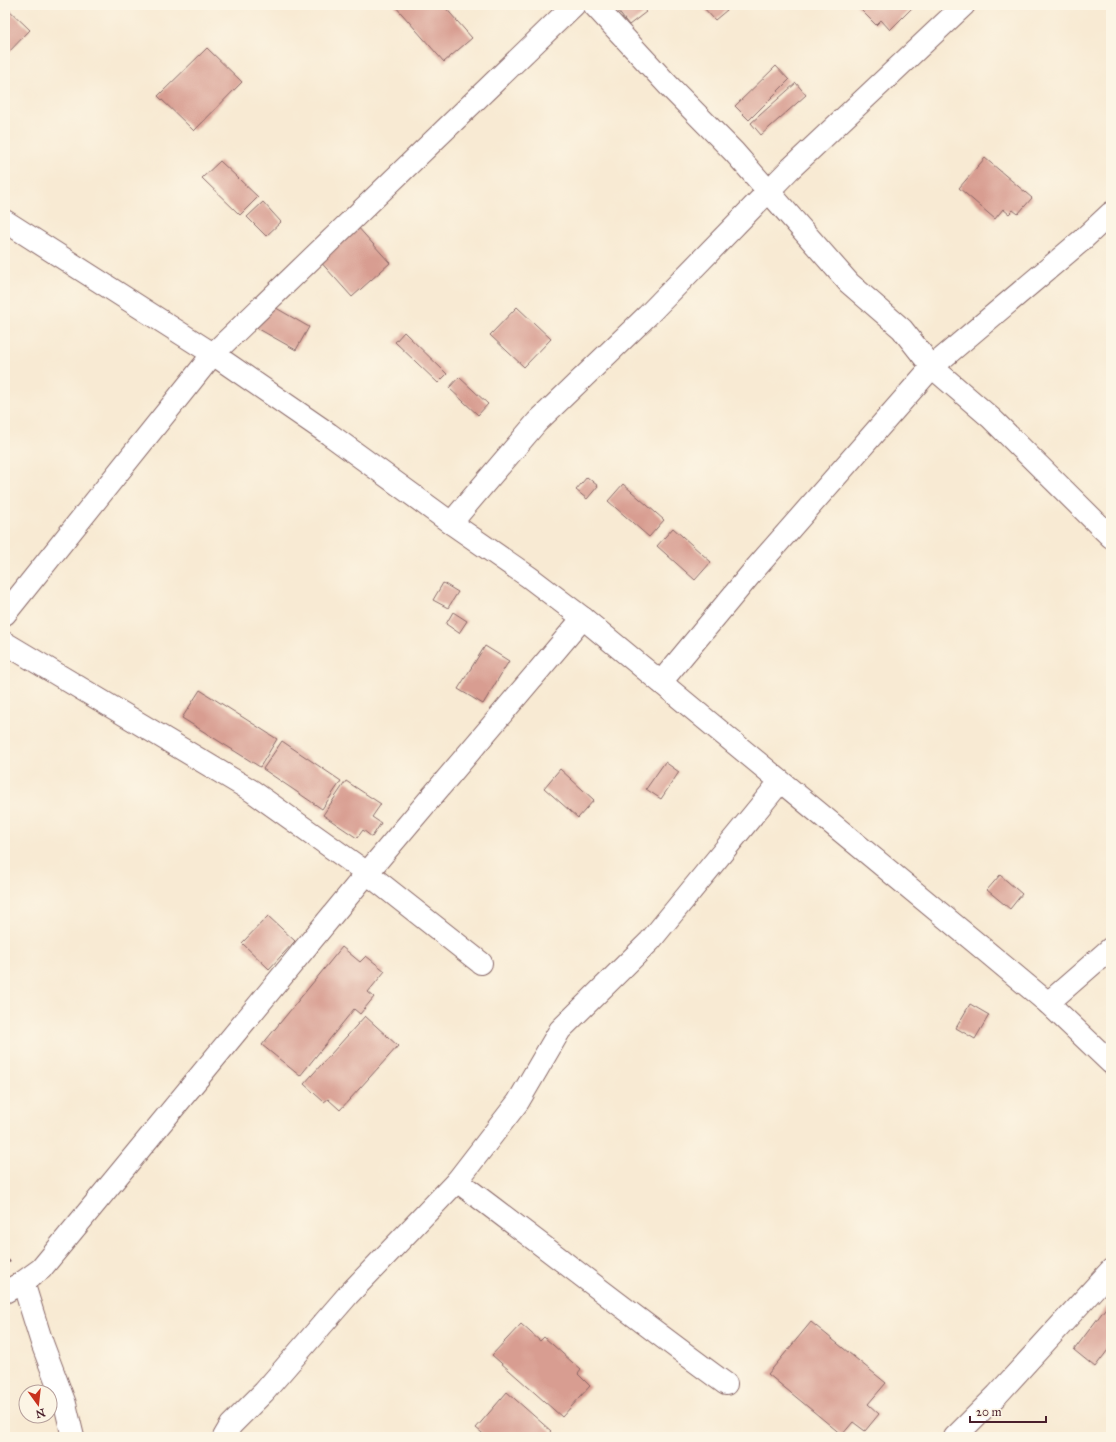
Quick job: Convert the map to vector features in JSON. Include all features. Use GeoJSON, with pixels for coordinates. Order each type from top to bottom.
{"type":"FeatureCollection","features":[{"type":"Feature","properties":{"kind":"street"},"geometry":{"type":"LineString","coordinates":[[5,614],[213,354],[574,5]]}},
{"type":"Feature","properties":{"kind":"street"},"geometry":{"type":"LineString","coordinates":[[594,5],[668,85],[734,152],[850,283],[902,329],[932,367],[991,418],[1111,537]]}},
{"type":"Feature","properties":{"kind":"street"},"geometry":{"type":"LineString","coordinates":[[451,523],[536,422],[647,316],[789,170],[964,5]]}},
{"type":"Feature","properties":{"kind":"street"},"geometry":{"type":"LineString","coordinates":[[661,682],[755,569],[932,367],[1081,241],[1111,213]]}},
{"type":"Feature","properties":{"kind":"street"},"geometry":{"type":"LineString","coordinates":[[5,221],[213,354],[329,434],[583,618],[1048,1003],[1111,1063]]}},
{"type":"Feature","properties":{"kind":"street"},"geometry":{"type":"LineString","coordinates":[[73,1437],[65,1404],[42,1343],[14,1287],[41,1269],[367,873],[583,618]]}},
{"type":"Feature","properties":{"kind":"street"},"geometry":{"type":"LineString","coordinates":[[5,643],[252,791],[367,873],[481,963]]}},
{"type":"Feature","properties":{"kind":"street"},"geometry":{"type":"LineString","coordinates":[[224,1437],[231,1425],[264,1392],[348,1295],[456,1181],[518,1102],[560,1030],[650,941],[780,782]]}},
{"type":"Feature","properties":{"kind":"street"},"geometry":{"type":"LineString","coordinates":[[1048,1003],[1111,948]]}},
{"type":"Feature","properties":{"kind":"street"},"geometry":{"type":"LineString","coordinates":[[456,1181],[546,1247],[658,1335],[726,1384]]}},
{"type":"Feature","properties":{"kind":"street"},"geometry":{"type":"LineString","coordinates":[[955,1437],[997,1395],[1111,1270]]}},
{"type":"Feature","properties":{"kind":"building"},"geometry":{"type":"Polygon","coordinates":[[[443,5],[472,38],[444,62],[395,6],[443,5]]]}},
{"type":"Feature","properties":{"kind":"building"},"geometry":{"type":"Polygon","coordinates":[[[613,5],[640,5],[646,12],[629,25],[613,5]]]}},
{"type":"Feature","properties":{"kind":"building"},"geometry":{"type":"Polygon","coordinates":[[[701,5],[733,5],[715,20],[701,5]]]}},
{"type":"Feature","properties":{"kind":"building"},"geometry":{"type":"Polygon","coordinates":[[[856,5],[914,6],[890,30],[881,20],[876,25],[856,5]]]}},
{"type":"Feature","properties":{"kind":"building"},"geometry":{"type":"Polygon","coordinates":[[[5,6],[30,30],[5,56],[5,6]]]}},
{"type":"Feature","properties":{"kind":"building"},"geometry":{"type":"Polygon","coordinates":[[[207,48],[242,82],[194,131],[158,96],[207,48]]]}},
{"type":"Feature","properties":{"kind":"building"},"geometry":{"type":"Polygon","coordinates":[[[776,66],[789,80],[749,120],[735,106],[776,66]]]}},
{"type":"Feature","properties":{"kind":"building"},"geometry":{"type":"Polygon","coordinates":[[[796,83],[806,95],[761,135],[751,123],[796,83]]]}},
{"type":"Feature","properties":{"kind":"building"},"geometry":{"type":"Polygon","coordinates":[[[985,158],[1032,198],[1018,214],[1013,210],[1009,214],[1003,209],[995,219],[959,188],[985,158]]]}},
{"type":"Feature","properties":{"kind":"building"},"geometry":{"type":"Polygon","coordinates":[[[220,161],[258,197],[240,215],[202,178],[220,161]]]}},
{"type":"Feature","properties":{"kind":"building"},"geometry":{"type":"Polygon","coordinates":[[[263,202],[281,222],[266,236],[247,217],[263,202]]]}},
{"type":"Feature","properties":{"kind":"building"},"geometry":{"type":"Polygon","coordinates":[[[356,225],[390,263],[352,297],[318,259],[356,225]]]}},
{"type":"Feature","properties":{"kind":"building"},"geometry":{"type":"Polygon","coordinates":[[[271,305],[309,327],[296,350],[257,328],[271,305]]]}},
{"type":"Feature","properties":{"kind":"building"},"geometry":{"type":"Polygon","coordinates":[[[517,307],[551,339],[524,367],[490,335],[517,307]]]}},
{"type":"Feature","properties":{"kind":"building"},"geometry":{"type":"Polygon","coordinates":[[[404,332],[447,374],[438,383],[395,342],[404,332]]]}},
{"type":"Feature","properties":{"kind":"building"},"geometry":{"type":"Polygon","coordinates":[[[459,377],[488,404],[478,415],[449,388],[459,377]]]}},
{"type":"Feature","properties":{"kind":"building"},"geometry":{"type":"Polygon","coordinates":[[[587,477],[598,486],[587,499],[576,490],[587,477]]]}},
{"type":"Feature","properties":{"kind":"building"},"geometry":{"type":"Polygon","coordinates":[[[623,484],[664,520],[649,537],[608,501],[623,484]]]}},
{"type":"Feature","properties":{"kind":"building"},"geometry":{"type":"Polygon","coordinates":[[[673,528],[711,562],[695,580],[657,546],[673,528]]]}},
{"type":"Feature","properties":{"kind":"building"},"geometry":{"type":"Polygon","coordinates":[[[443,583],[458,592],[448,608],[433,600],[443,583]]]}},
{"type":"Feature","properties":{"kind":"building"},"geometry":{"type":"Polygon","coordinates":[[[453,612],[467,621],[459,633],[446,624],[453,612]]]}},
{"type":"Feature","properties":{"kind":"building"},"geometry":{"type":"Polygon","coordinates":[[[485,646],[509,661],[483,704],[458,689],[485,646]]]}},
{"type":"Feature","properties":{"kind":"building"},"geometry":{"type":"Polygon","coordinates":[[[200,690],[277,739],[260,767],[182,718],[200,690]]]}},
{"type":"Feature","properties":{"kind":"building"},"geometry":{"type":"Polygon","coordinates":[[[282,741],[341,781],[322,809],[263,769],[282,741]]]}},
{"type":"Feature","properties":{"kind":"building"},"geometry":{"type":"Polygon","coordinates":[[[665,762],[679,772],[661,799],[646,789],[665,762]]]}},
{"type":"Feature","properties":{"kind":"building"},"geometry":{"type":"Polygon","coordinates":[[[560,769],[594,800],[578,818],[544,788],[560,769]]]}},
{"type":"Feature","properties":{"kind":"building"},"geometry":{"type":"Polygon","coordinates":[[[346,781],[381,804],[372,817],[381,823],[372,837],[363,830],[357,838],[323,815],[346,781]]]}},
{"type":"Feature","properties":{"kind":"building"},"geometry":{"type":"Polygon","coordinates":[[[1000,875],[1022,894],[1010,909],[987,890],[1000,875]]]}},
{"type":"Feature","properties":{"kind":"building"},"geometry":{"type":"Polygon","coordinates":[[[268,916],[295,941],[269,969],[242,943],[268,916]]]}},
{"type":"Feature","properties":{"kind":"building"},"geometry":{"type":"Polygon","coordinates":[[[342,947],[360,962],[366,956],[385,971],[368,992],[374,997],[360,1014],[354,1009],[300,1076],[262,1045],[342,947]]]}},
{"type":"Feature","properties":{"kind":"building"},"geometry":{"type":"Polygon","coordinates":[[[970,1004],[989,1015],[975,1039],[956,1028],[970,1004]]]}},
{"type":"Feature","properties":{"kind":"building"},"geometry":{"type":"Polygon","coordinates":[[[365,1016],[398,1046],[340,1110],[328,1099],[324,1102],[304,1084],[365,1016]]]}},
{"type":"Feature","properties":{"kind":"building"},"geometry":{"type":"Polygon","coordinates":[[[1111,1301],[1111,1346],[1095,1367],[1074,1350],[1111,1301]]]}},
{"type":"Feature","properties":{"kind":"building"},"geometry":{"type":"Polygon","coordinates":[[[811,1322],[886,1383],[868,1404],[879,1414],[865,1431],[853,1422],[842,1435],[768,1374],[811,1322]]]}},
{"type":"Feature","properties":{"kind":"building"},"geometry":{"type":"Polygon","coordinates":[[[521,1324],[540,1341],[544,1337],[581,1370],[578,1374],[590,1386],[562,1417],[492,1355],[521,1324]]]}},
{"type":"Feature","properties":{"kind":"building"},"geometry":{"type":"Polygon","coordinates":[[[507,1392],[551,1431],[546,1437],[487,1437],[476,1428],[507,1392]]]}}]}
